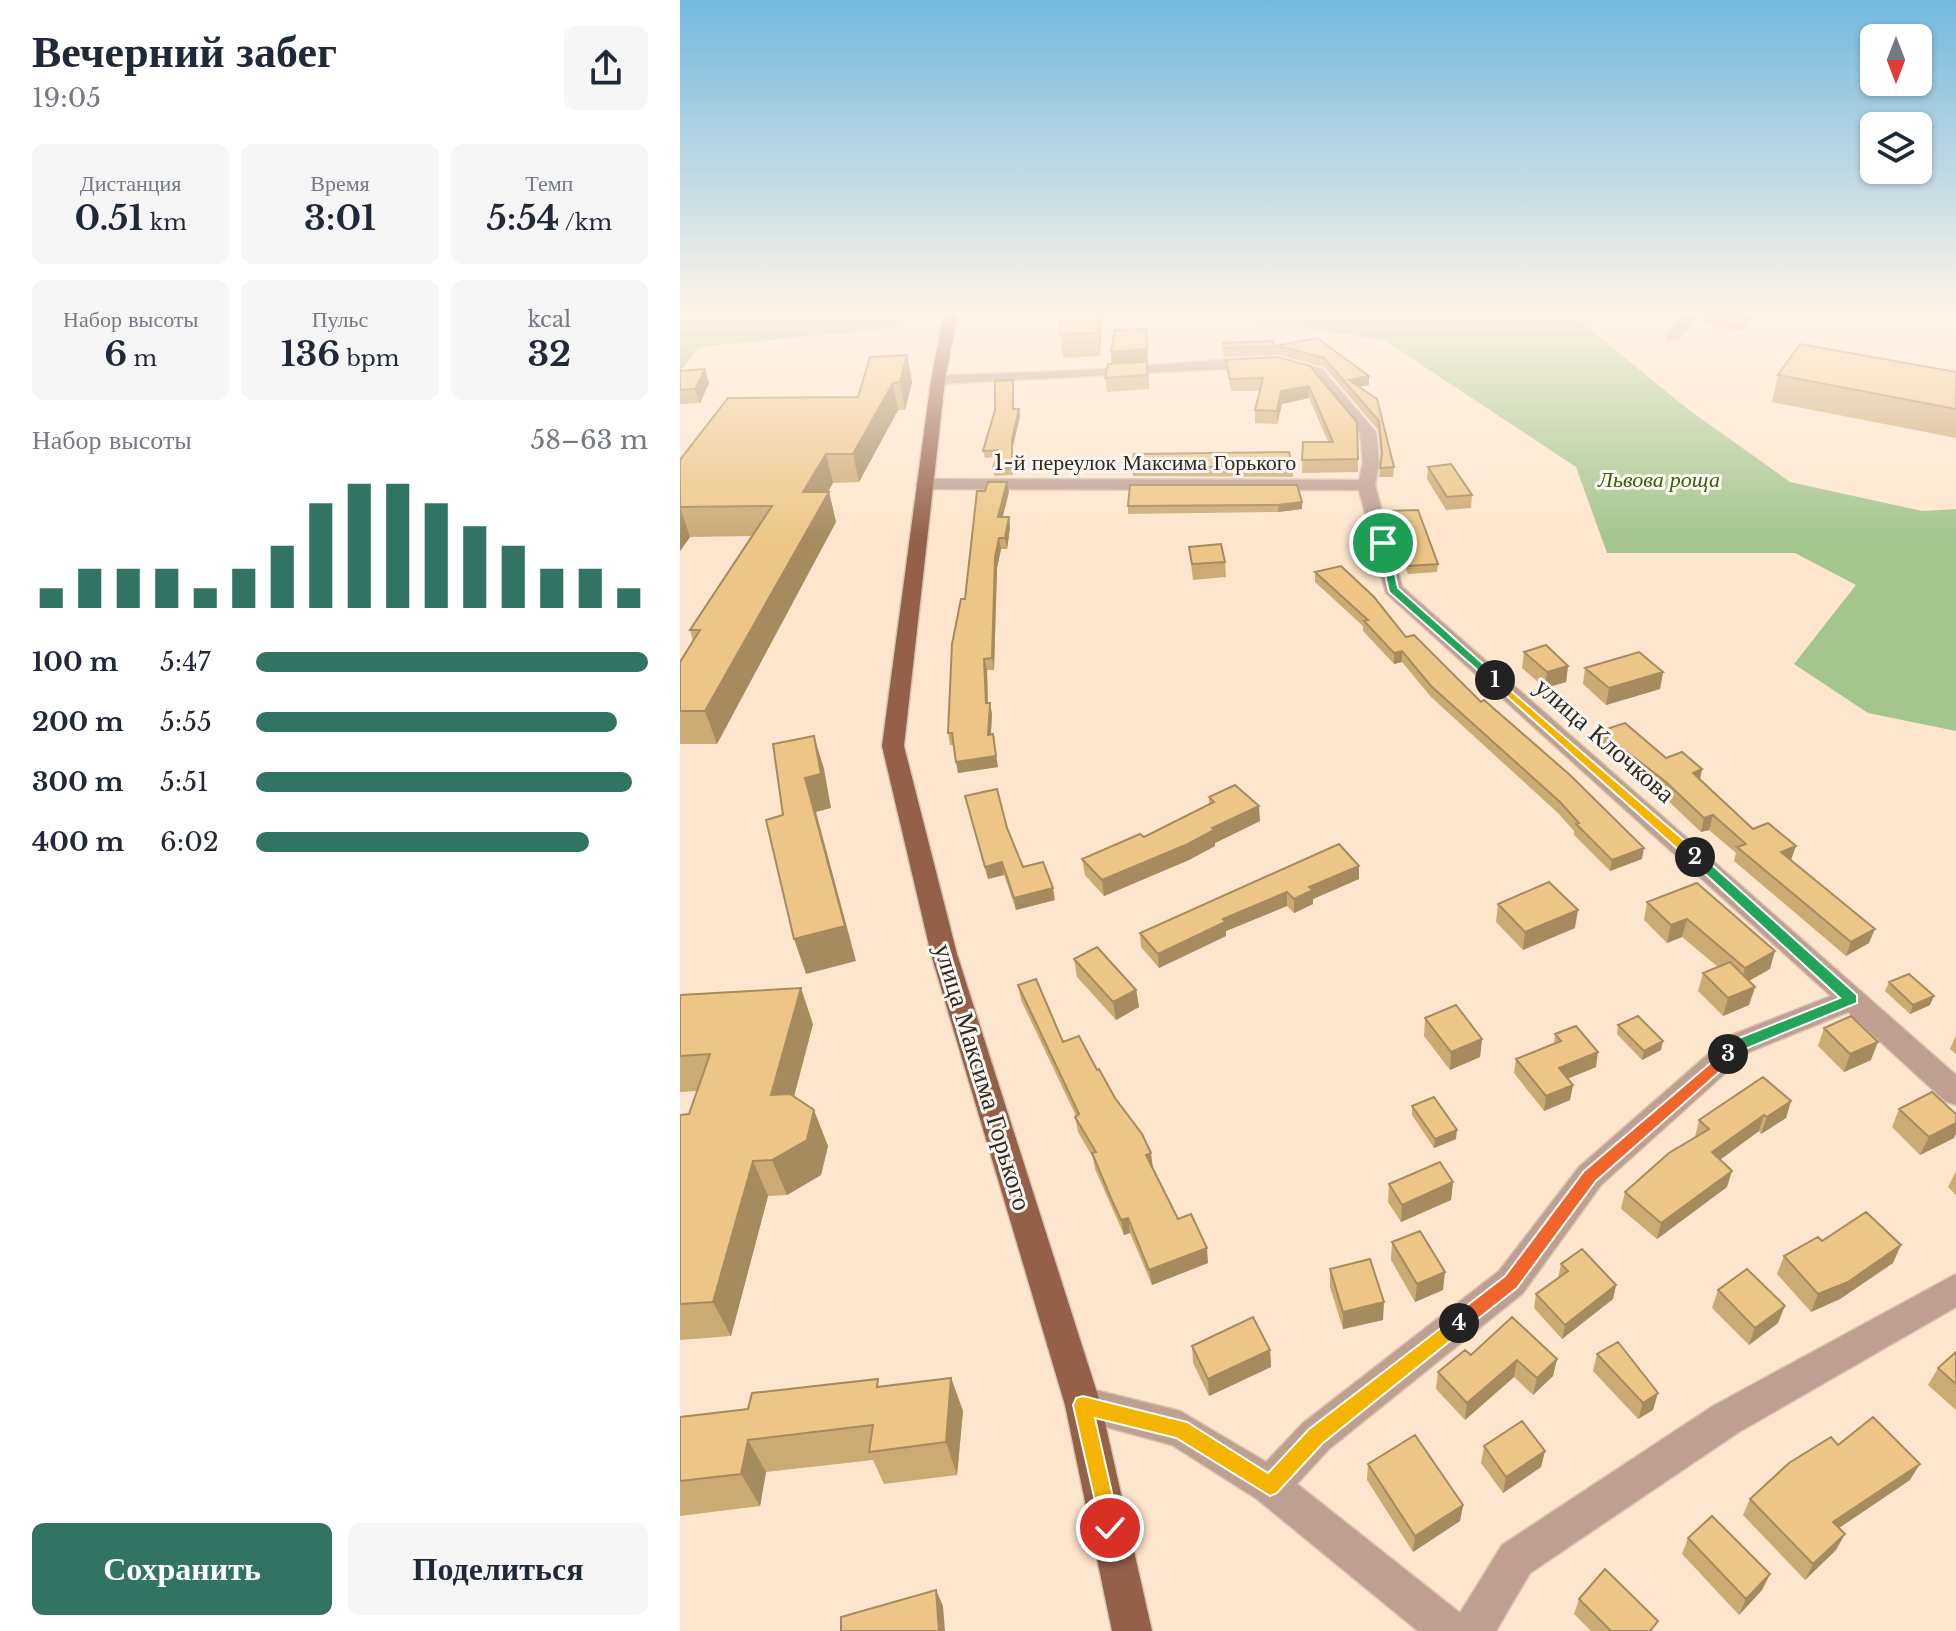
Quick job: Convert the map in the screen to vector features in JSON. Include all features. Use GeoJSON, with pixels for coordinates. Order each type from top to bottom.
{"type":"FeatureCollection","features":[{"type":"Feature","properties":{"kind":"main road","name":"улица Максима Горького"},"geometry":{"type":"LineString","coordinates":[[937,388],[893,746],[944,954],[1083,1405],[1132,1631]]}},
{"type":"Feature","properties":{"kind":"street","name":"улица Клочкова"},"geometry":{"type":"LineString","coordinates":[[1331,388],[1368,432],[1371,463],[1366,485],[1393,589],[1956,1093]]}},
{"type":"Feature","properties":{"kind":"street","name":"1-й переулок Максима Горького"},"geometry":{"type":"LineString","coordinates":[[925,484],[1366,485]]}},
{"type":"Feature","properties":{"kind":"street"},"geometry":{"type":"LineString","coordinates":[[1270,1486],[1316,1436],[1511,1282],[1590,1176],[1739,1044],[1851,999]]}},
{"type":"Feature","properties":{"kind":"street"},"geometry":{"type":"LineString","coordinates":[[1473,1631],[1516,1559],[1726,1419],[1956,1289]]}},
{"type":"Feature","properties":{"kind":"street"},"geometry":{"type":"LineString","coordinates":[[1083,1405],[1180,1429],[1270,1486],[1450,1631]]}},
{"type":"Feature","properties":{"kind":"green space","name":"Львова роща"},"geometry":{"type":"Polygon","coordinates":[[[1457,388],[1662,388],[1790,482],[1922,511],[1956,509],[1956,731],[1868,713],[1794,664],[1856,585],[1795,553],[1607,553],[1576,467],[1457,388]]]}},
{"type":"Feature","properties":{"kind":"building"},"geometry":{"type":"Polygon","coordinates":[[[861,388],[890,388],[853,454],[826,454],[803,492],[829,492],[705,711],[680,711],[680,662],[700,630],[690,630],[772,506],[680,507],[680,460],[728,398],[858,397],[861,388]]]}},
{"type":"Feature","properties":{"kind":"building"},"geometry":{"type":"Polygon","coordinates":[[[995,388],[1013,388],[1013,409],[1019,409],[1012,439],[1012,468],[993,469],[998,450],[983,451],[995,410],[995,388]]]}},
{"type":"Feature","properties":{"kind":"building"},"geometry":{"type":"Polygon","coordinates":[[[1260,388],[1297,388],[1281,391],[1277,411],[1255,410],[1260,388]]]}},
{"type":"Feature","properties":{"kind":"building"},"geometry":{"type":"Polygon","coordinates":[[[1310,388],[1329,388],[1357,422],[1358,459],[1302,460],[1303,442],[1333,442],[1310,388]]]}},
{"type":"Feature","properties":{"kind":"building"},"geometry":{"type":"Polygon","coordinates":[[[1350,388],[1361,388],[1377,399],[1394,467],[1380,468],[1379,421],[1350,388]]]}},
{"type":"Feature","properties":{"kind":"building"},"geometry":{"type":"Polygon","coordinates":[[[1847,388],[1956,388],[1956,409],[1847,388]]]}},
{"type":"Feature","properties":{"kind":"building"},"geometry":{"type":"Polygon","coordinates":[[[1289,452],[1293,467],[1132,467],[1134,454],[1289,452]]]}},
{"type":"Feature","properties":{"kind":"building"},"geometry":{"type":"Polygon","coordinates":[[[1451,464],[1472,495],[1447,497],[1428,467],[1451,464]]]}},
{"type":"Feature","properties":{"kind":"building"},"geometry":{"type":"Polygon","coordinates":[[[988,482],[1007,482],[998,517],[1009,517],[1005,538],[999,538],[995,557],[992,658],[984,659],[986,703],[990,703],[988,735],[993,734],[996,756],[956,762],[952,733],[948,733],[952,644],[961,599],[965,599],[977,491],[985,491],[988,482]]]}},
{"type":"Feature","properties":{"kind":"building"},"geometry":{"type":"Polygon","coordinates":[[[1130,485],[1297,485],[1302,502],[1278,505],[1128,506],[1130,485]]]}},
{"type":"Feature","properties":{"kind":"building"},"geometry":{"type":"Polygon","coordinates":[[[1418,510],[1438,564],[1408,566],[1387,511],[1418,510]]]}},
{"type":"Feature","properties":{"kind":"building"},"geometry":{"type":"Polygon","coordinates":[[[1221,544],[1225,562],[1192,564],[1189,547],[1221,544]]]}},
{"type":"Feature","properties":{"kind":"building"},"geometry":{"type":"Polygon","coordinates":[[[1341,566],[1374,597],[1406,637],[1414,635],[1481,702],[1484,700],[1570,775],[1644,848],[1612,860],[1576,824],[1579,823],[1560,802],[1431,686],[1402,651],[1394,653],[1364,621],[1368,620],[1315,572],[1341,566]]]}},
{"type":"Feature","properties":{"kind":"building"},"geometry":{"type":"Polygon","coordinates":[[[1546,645],[1568,666],[1547,672],[1524,652],[1546,645]]]}},
{"type":"Feature","properties":{"kind":"building"},"geometry":{"type":"Polygon","coordinates":[[[1639,652],[1663,672],[1609,688],[1585,668],[1639,652]]]}},
{"type":"Feature","properties":{"kind":"building"},"geometry":{"type":"Polygon","coordinates":[[[1625,723],[1666,758],[1682,752],[1702,769],[1693,773],[1753,829],[1768,823],[1796,846],[1781,852],[1875,929],[1851,942],[1737,847],[1746,844],[1713,815],[1704,818],[1666,782],[1600,731],[1625,723]]]}},
{"type":"Feature","properties":{"kind":"building"},"geometry":{"type":"Polygon","coordinates":[[[814,736],[821,774],[805,778],[845,926],[794,939],[766,820],[783,815],[773,744],[814,736]]]}},
{"type":"Feature","properties":{"kind":"building"},"geometry":{"type":"Polygon","coordinates":[[[1235,785],[1259,806],[1212,828],[1214,830],[1188,844],[1102,880],[1082,859],[1140,834],[1144,837],[1214,802],[1209,797],[1235,785]]]}},
{"type":"Feature","properties":{"kind":"building"},"geometry":{"type":"Polygon","coordinates":[[[997,789],[1007,828],[1023,867],[1043,862],[1053,888],[1014,898],[1002,862],[985,867],[965,796],[997,789]]]}},
{"type":"Feature","properties":{"kind":"building"},"geometry":{"type":"Polygon","coordinates":[[[1339,844],[1359,866],[1309,887],[1313,890],[1294,899],[1287,892],[1223,919],[1225,922],[1158,954],[1140,933],[1339,844]]]}},
{"type":"Feature","properties":{"kind":"building"},"geometry":{"type":"Polygon","coordinates":[[[1549,882],[1578,910],[1525,932],[1498,904],[1549,882]]]}},
{"type":"Feature","properties":{"kind":"building"},"geometry":{"type":"Polygon","coordinates":[[[1697,883],[1775,951],[1745,968],[1687,919],[1671,925],[1647,902],[1697,883]]]}},
{"type":"Feature","properties":{"kind":"building"},"geometry":{"type":"Polygon","coordinates":[[[1097,947],[1136,990],[1113,1002],[1074,959],[1097,947]]]}},
{"type":"Feature","properties":{"kind":"building"},"geometry":{"type":"Polygon","coordinates":[[[1730,962],[1755,987],[1728,998],[1703,973],[1730,962]]]}},
{"type":"Feature","properties":{"kind":"building"},"geometry":{"type":"Polygon","coordinates":[[[1909,974],[1934,996],[1913,1005],[1889,982],[1909,974]]]}},
{"type":"Feature","properties":{"kind":"building"},"geometry":{"type":"Polygon","coordinates":[[[1036,979],[1063,1042],[1079,1036],[1115,1098],[1142,1134],[1151,1153],[1146,1155],[1178,1219],[1191,1214],[1207,1248],[1149,1270],[1128,1218],[1121,1220],[1092,1153],[1096,1152],[1075,1117],[1079,1114],[1018,985],[1036,979]]]}},
{"type":"Feature","properties":{"kind":"building"},"geometry":{"type":"Polygon","coordinates":[[[801,988],[771,1095],[790,1094],[814,1110],[807,1140],[772,1160],[753,1161],[713,1302],[680,1304],[680,1115],[689,1114],[710,1054],[680,1056],[680,995],[801,988]]]}},
{"type":"Feature","properties":{"kind":"building"},"geometry":{"type":"Polygon","coordinates":[[[1456,1005],[1482,1039],[1451,1052],[1425,1018],[1456,1005]]]}},
{"type":"Feature","properties":{"kind":"building"},"geometry":{"type":"Polygon","coordinates":[[[1638,1016],[1663,1041],[1644,1051],[1618,1025],[1638,1016]]]}},
{"type":"Feature","properties":{"kind":"building"},"geometry":{"type":"Polygon","coordinates":[[[1851,1016],[1878,1042],[1850,1054],[1824,1028],[1851,1016]]]}},
{"type":"Feature","properties":{"kind":"building"},"geometry":{"type":"Polygon","coordinates":[[[1576,1026],[1598,1052],[1559,1068],[1573,1085],[1546,1096],[1516,1059],[1561,1041],[1555,1034],[1576,1026]]]}},
{"type":"Feature","properties":{"kind":"building"},"geometry":{"type":"Polygon","coordinates":[[[1763,1077],[1791,1101],[1767,1117],[1764,1115],[1712,1152],[1732,1171],[1661,1223],[1625,1192],[1669,1153],[1709,1129],[1699,1120],[1763,1077]]]}},
{"type":"Feature","properties":{"kind":"building"},"geometry":{"type":"Polygon","coordinates":[[[1932,1092],[1956,1114],[1956,1123],[1929,1137],[1899,1109],[1932,1092]]]}},
{"type":"Feature","properties":{"kind":"building"},"geometry":{"type":"Polygon","coordinates":[[[1434,1097],[1457,1130],[1435,1139],[1412,1106],[1434,1097]]]}},
{"type":"Feature","properties":{"kind":"building"},"geometry":{"type":"Polygon","coordinates":[[[1440,1162],[1453,1182],[1402,1205],[1389,1184],[1440,1162]]]}},
{"type":"Feature","properties":{"kind":"building"},"geometry":{"type":"Polygon","coordinates":[[[1866,1212],[1901,1245],[1848,1282],[1818,1294],[1784,1256],[1818,1237],[1822,1241],[1866,1212]]]}},
{"type":"Feature","properties":{"kind":"building"},"geometry":{"type":"Polygon","coordinates":[[[1420,1231],[1445,1272],[1417,1284],[1392,1242],[1420,1231]]]}},
{"type":"Feature","properties":{"kind":"building"},"geometry":{"type":"Polygon","coordinates":[[[1582,1249],[1616,1285],[1565,1325],[1536,1294],[1568,1271],[1561,1264],[1582,1249]]]}},
{"type":"Feature","properties":{"kind":"building"},"geometry":{"type":"Polygon","coordinates":[[[1370,1259],[1384,1302],[1343,1312],[1330,1269],[1370,1259]]]}},
{"type":"Feature","properties":{"kind":"building"},"geometry":{"type":"Polygon","coordinates":[[[1747,1269],[1785,1306],[1755,1328],[1718,1290],[1747,1269]]]}},
{"type":"Feature","properties":{"kind":"building"},"geometry":{"type":"Polygon","coordinates":[[[1253,1317],[1270,1350],[1208,1379],[1192,1346],[1253,1317]]]}},
{"type":"Feature","properties":{"kind":"building"},"geometry":{"type":"Polygon","coordinates":[[[1512,1317],[1557,1359],[1537,1378],[1517,1360],[1467,1403],[1438,1372],[1465,1350],[1471,1355],[1512,1317]]]}},
{"type":"Feature","properties":{"kind":"building"},"geometry":{"type":"Polygon","coordinates":[[[1618,1342],[1658,1393],[1643,1403],[1597,1354],[1618,1342]]]}},
{"type":"Feature","properties":{"kind":"building"},"geometry":{"type":"Polygon","coordinates":[[[1956,1352],[1956,1384],[1938,1368],[1956,1352]]]}},
{"type":"Feature","properties":{"kind":"building"},"geometry":{"type":"Polygon","coordinates":[[[951,1378],[946,1442],[869,1452],[873,1425],[748,1440],[741,1474],[680,1481],[680,1417],[748,1409],[752,1393],[878,1379],[877,1387],[951,1378]]]}},
{"type":"Feature","properties":{"kind":"building"},"geometry":{"type":"Polygon","coordinates":[[[1873,1417],[1920,1464],[1833,1522],[1845,1534],[1813,1564],[1750,1499],[1789,1463],[1831,1437],[1838,1445],[1873,1417]]]}},
{"type":"Feature","properties":{"kind":"building"},"geometry":{"type":"Polygon","coordinates":[[[1522,1421],[1545,1451],[1506,1477],[1484,1446],[1522,1421]]]}},
{"type":"Feature","properties":{"kind":"building"},"geometry":{"type":"Polygon","coordinates":[[[1415,1435],[1463,1505],[1415,1536],[1368,1464],[1415,1435]]]}},
{"type":"Feature","properties":{"kind":"building"},"geometry":{"type":"Polygon","coordinates":[[[1712,1516],[1770,1574],[1746,1599],[1688,1538],[1712,1516]]]}},
{"type":"Feature","properties":{"kind":"building"},"geometry":{"type":"Polygon","coordinates":[[[1605,1569],[1658,1621],[1650,1631],[1611,1631],[1579,1599],[1605,1569]]]}},
{"type":"Feature","properties":{"kind":"building"},"geometry":{"type":"Polygon","coordinates":[[[936,1590],[939,1631],[841,1631],[841,1617],[936,1590]]]}},
{"type":"Feature","properties":{"kind":"route"},"geometry":{"type":"LineString","coordinates":[[1110,1528],[1083,1405],[1180,1429],[1270,1486],[1316,1436],[1511,1282],[1590,1176],[1739,1044],[1851,999],[1393,589],[1383,543]]}}]}
